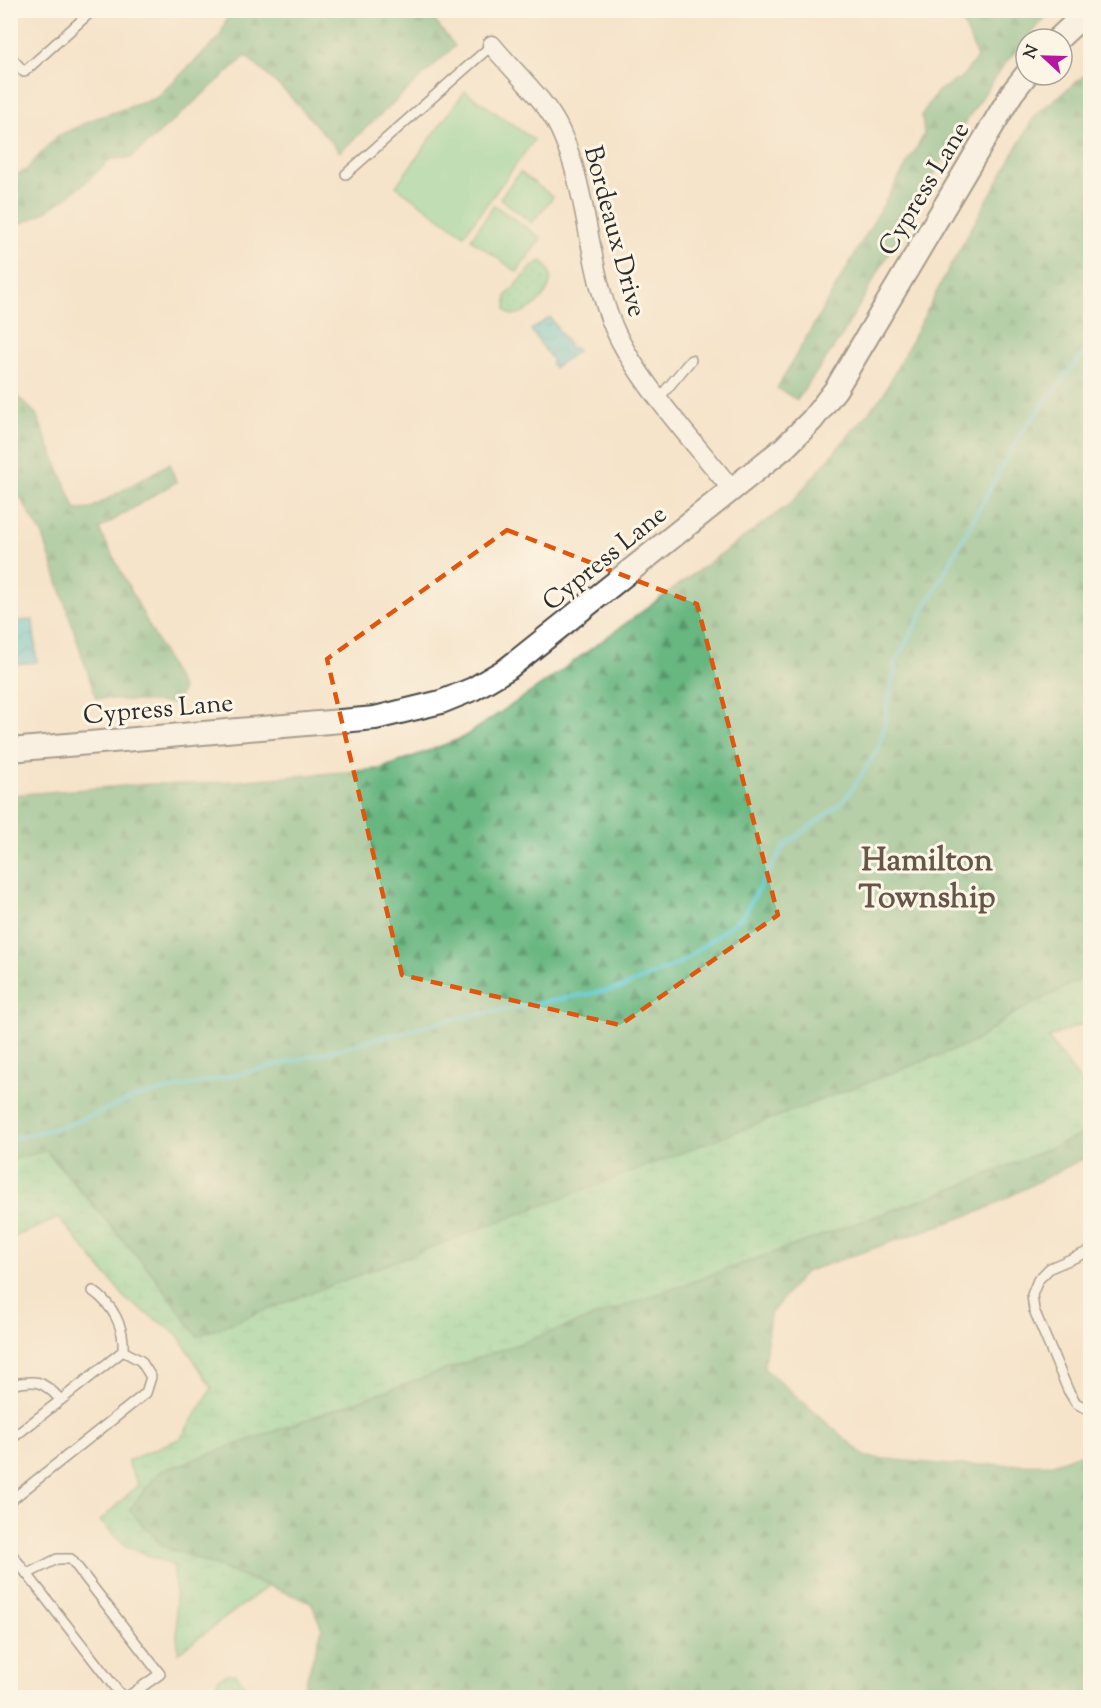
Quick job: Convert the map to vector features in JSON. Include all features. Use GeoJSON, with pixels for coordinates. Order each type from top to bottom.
{"type":"FeatureCollection","features":[{"type":"Feature","properties":{"kind":"street"},"geometry":{"type":"LineString","coordinates":[[1071,27],[1089,10]]}},
{"type":"Feature","properties":{"kind":"street","name":"Bordeaux Drive"},"geometry":{"type":"LineString","coordinates":[[492,45],[548,110],[559,128],[569,152],[604,299],[614,327],[629,357],[732,490]]}},
{"type":"Feature","properties":{"kind":"street","name":"Cypress Lane"},"geometry":{"type":"LineString","coordinates":[[10,750],[375,718],[441,702],[473,689],[516,663],[785,447],[812,420],[836,389],[1017,87]]}},
{"type":"Feature","properties":{"kind":"lane"},"geometry":{"type":"LineString","coordinates":[[10,56],[24,72],[93,10]]}},
{"type":"Feature","properties":{"kind":"lane"},"geometry":{"type":"LineString","coordinates":[[346,174],[492,45]]}},
{"type":"Feature","properties":{"kind":"lane"},"geometry":{"type":"LineString","coordinates":[[660,397],[692,360]]}},
{"type":"Feature","properties":{"kind":"lane"},"geometry":{"type":"LineString","coordinates":[[1090,1251],[1050,1268],[1038,1280],[1032,1294],[1034,1310],[1068,1390],[1076,1403],[1090,1411]]}},
{"type":"Feature","properties":{"kind":"lane"},"geometry":{"type":"LineString","coordinates":[[10,1440],[123,1351],[124,1334],[102,1297],[93,1291]]}},
{"type":"Feature","properties":{"kind":"lane"},"geometry":{"type":"LineString","coordinates":[[10,1501],[146,1393],[151,1377],[141,1360],[123,1351]]}},
{"type":"Feature","properties":{"kind":"lane"},"geometry":{"type":"LineString","coordinates":[[10,1385],[31,1380],[46,1384],[60,1400]]}},
{"type":"Feature","properties":{"kind":"lane"},"geometry":{"type":"LineString","coordinates":[[10,1552],[27,1574],[124,1698],[160,1674],[87,1576],[71,1559],[57,1559],[27,1574]]}},
{"type":"Feature","properties":{"kind":"highlighted area"},"geometry":{"type":"Polygon","coordinates":[[[507,530],[697,604],[778,915],[620,1025],[402,975],[327,659],[507,530]]]}},
{"type":"Feature","properties":{"kind":"green space"},"geometry":{"type":"Polygon","coordinates":[[[229,11],[429,11],[455,46],[340,152],[288,94],[246,56],[131,158],[111,159],[85,183],[46,212],[11,230],[11,177],[26,170],[57,136],[94,119],[156,98],[220,37],[229,11]]]}},
{"type":"Feature","properties":{"kind":"green space"},"geometry":{"type":"Polygon","coordinates":[[[956,11],[1051,11],[1037,27],[1014,27],[1014,53],[956,136],[841,337],[797,400],[777,388],[924,135],[922,114],[938,91],[961,78],[977,58],[967,31],[956,11]]]}},
{"type":"Feature","properties":{"kind":"green space"},"geometry":{"type":"Polygon","coordinates":[[[1090,71],[1090,974],[1012,1015],[975,1042],[197,1337],[155,1277],[47,1151],[11,1160],[10,795],[148,784],[198,784],[380,769],[462,738],[540,686],[791,503],[883,395],[948,270],[1035,115],[1070,87],[1074,87],[1074,84],[1090,71]]]}},
{"type":"Feature","properties":{"kind":"green space"},"geometry":{"type":"Polygon","coordinates":[[[465,91],[534,140],[464,235],[396,186],[465,91]]]}},
{"type":"Feature","properties":{"kind":"green space"},"geometry":{"type":"Polygon","coordinates":[[[520,172],[553,197],[532,223],[500,198],[520,172]]]}},
{"type":"Feature","properties":{"kind":"green space"},"geometry":{"type":"Polygon","coordinates":[[[494,205],[541,238],[517,272],[471,239],[494,205]]]}},
{"type":"Feature","properties":{"kind":"green space"},"geometry":{"type":"Polygon","coordinates":[[[542,261],[549,269],[551,278],[544,296],[529,309],[511,315],[506,310],[506,296],[534,265],[542,261]]]}},
{"type":"Feature","properties":{"kind":"green space"},"geometry":{"type":"Polygon","coordinates":[[[10,377],[16,395],[36,414],[76,510],[90,509],[170,463],[176,482],[99,529],[182,689],[178,704],[96,698],[43,536],[11,482],[10,377]]]}},
{"type":"Feature","properties":{"kind":"green space"},"geometry":{"type":"Polygon","coordinates":[[[1090,974],[1090,1021],[1048,1038],[1090,1094],[1090,1131],[960,1186],[159,1472],[129,1510],[163,1546],[268,1586],[178,1653],[174,1566],[126,1546],[100,1521],[138,1485],[127,1461],[181,1438],[212,1388],[177,1334],[127,1300],[59,1218],[11,1238],[11,1160],[46,1151],[155,1277],[197,1336],[974,1042],[1012,1015],[1090,974]]]}},
{"type":"Feature","properties":{"kind":"green space"},"geometry":{"type":"Polygon","coordinates":[[[1090,1131],[1090,1155],[981,1211],[805,1272],[770,1314],[764,1368],[866,1457],[949,1465],[1053,1464],[1090,1450],[1090,1697],[309,1697],[304,1687],[322,1629],[311,1602],[163,1546],[129,1510],[159,1472],[960,1186],[1090,1131]]]}},
{"type":"Feature","properties":{"kind":"green space"},"geometry":{"type":"Polygon","coordinates":[[[227,1674],[236,1674],[241,1680],[246,1690],[245,1697],[212,1697],[219,1678],[227,1674]]]}},
{"type":"Feature","properties":{"kind":"water"},"geometry":{"type":"Polygon","coordinates":[[[550,317],[571,349],[574,347],[577,351],[554,368],[551,363],[553,361],[531,330],[550,317]]]}},
{"type":"Feature","properties":{"kind":"water"},"geometry":{"type":"Polygon","coordinates":[[[33,620],[37,662],[16,664],[12,621],[33,620]]]}},
{"type":"Feature","properties":{"kind":"waterway"},"geometry":{"type":"LineString","coordinates":[[10,1139],[62,1127],[136,1097],[262,1069],[448,1020],[621,988],[682,962],[742,917],[784,846],[844,801],[880,746],[896,661],[1020,434],[1090,345]]}},
{"type":"Feature","properties":{"kind":"district","name":"Hamilton Township"},"geometry":{"type":"Point","coordinates":[927,878]}}]}
